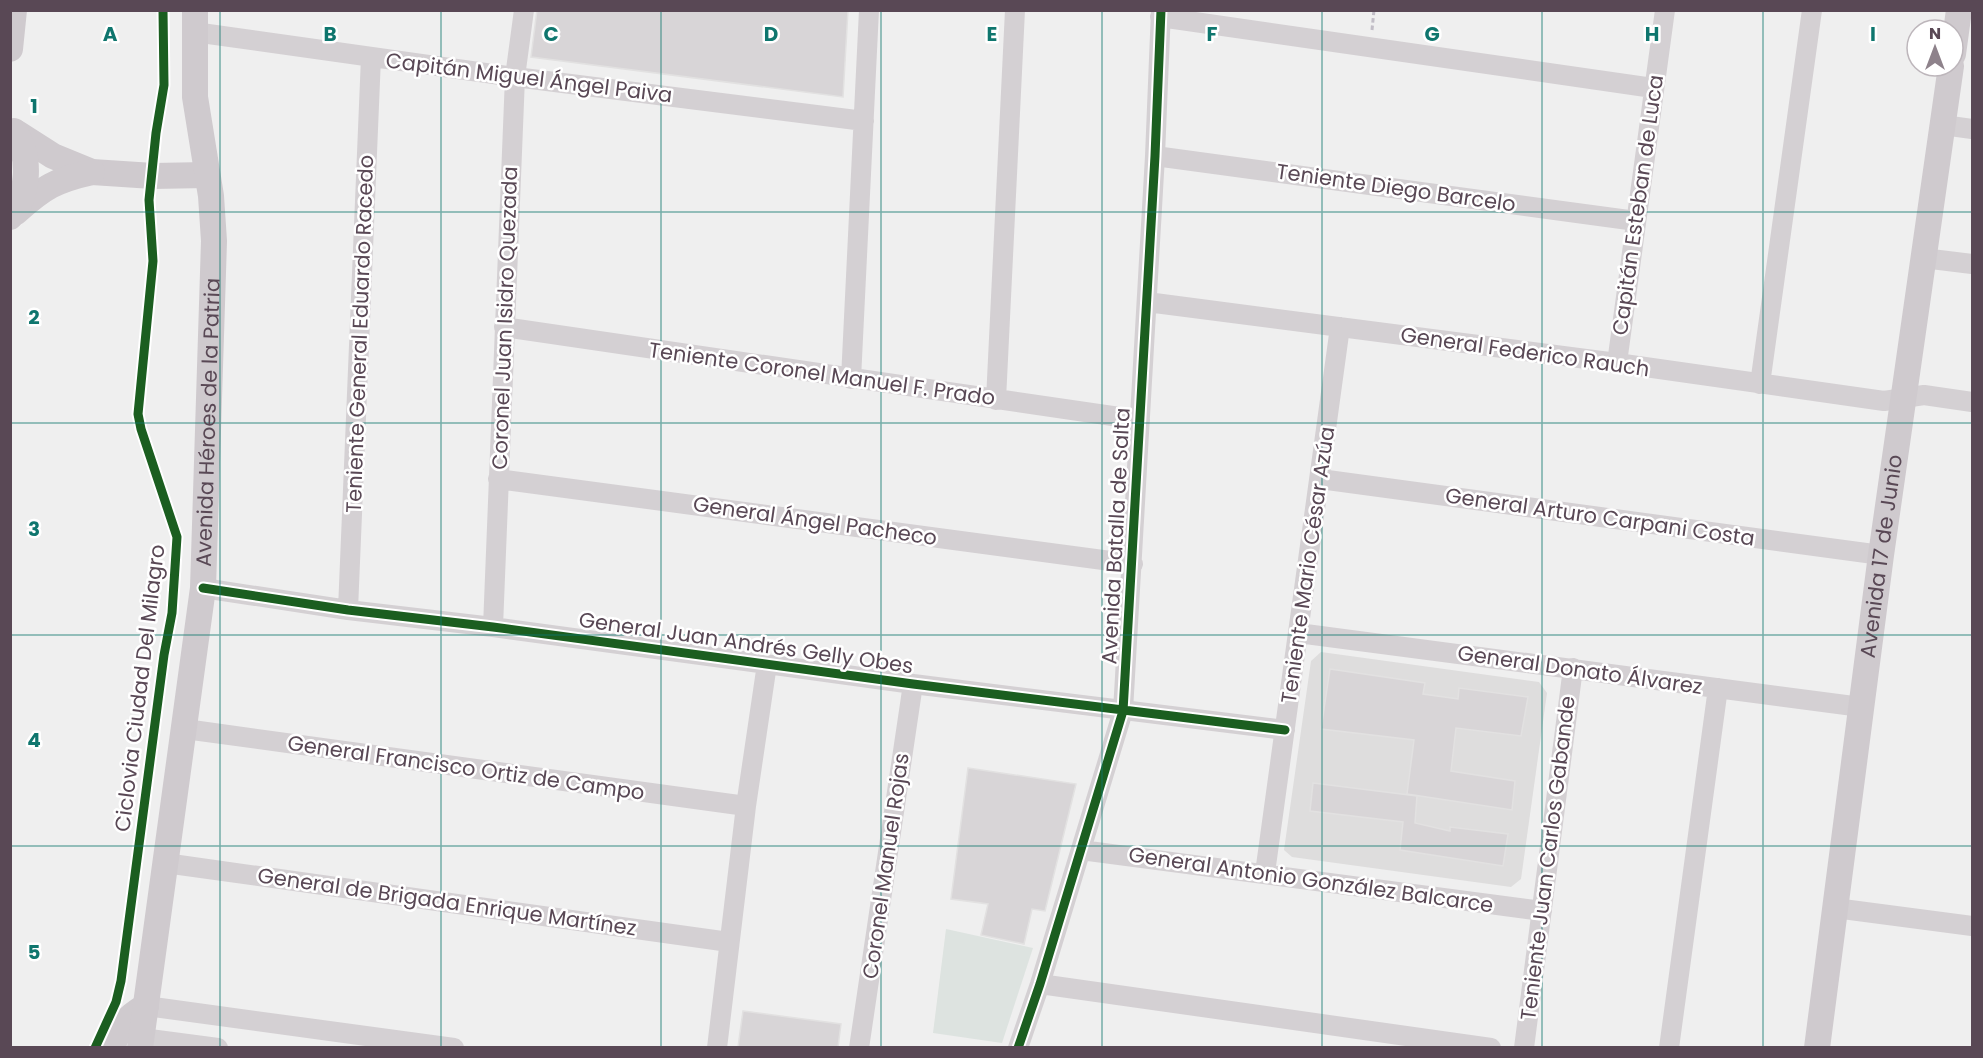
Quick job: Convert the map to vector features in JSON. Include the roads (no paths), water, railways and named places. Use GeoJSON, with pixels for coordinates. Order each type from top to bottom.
{"type":"FeatureCollection","features":[{"type":"Feature","properties":{"kind":"main road"},"geometry":{"type":"LineString","coordinates":[[10,48],[14,10]]}},
{"type":"Feature","properties":{"kind":"main road","name":"Avenida Héroes de la Patria"},"geometry":{"type":"LineString","coordinates":[[141,1043],[203,588],[214,241],[213,212],[195,96],[195,21]]}},
{"type":"Feature","properties":{"kind":"main road","name":"Avenida 17 de Junio"},"geometry":{"type":"LineString","coordinates":[[1822,1047],[1835,908],[1861,707],[1902,399],[1949,78]]}},
{"type":"Feature","properties":{"kind":"main road"},"geometry":{"type":"LineString","coordinates":[[14,130],[53,156],[92,172]]}},
{"type":"Feature","properties":{"kind":"main road"},"geometry":{"type":"LineString","coordinates":[[12,215],[25,189],[26,162],[24,150],[14,130]]}},
{"type":"Feature","properties":{"kind":"main road"},"geometry":{"type":"LineString","coordinates":[[12,215],[48,187],[64,178],[92,172],[153,176],[207,175]]}},
{"type":"Feature","properties":{"kind":"main road"},"geometry":{"type":"LineString","coordinates":[[112,1047],[117,1034],[129,1016],[146,1006]]}},
{"type":"Feature","properties":{"kind":"street","name":"Coronel Juan Isidro Quezada"},"geometry":{"type":"LineString","coordinates":[[493,627],[515,77],[524,10]]}},
{"type":"Feature","properties":{"kind":"street"},"geometry":{"type":"LineString","coordinates":[[851,379],[869,10]]}},
{"type":"Feature","properties":{"kind":"street"},"geometry":{"type":"LineString","coordinates":[[996,400],[1015,10]]}},
{"type":"Feature","properties":{"kind":"street","name":"Capitán Esteban de Luca"},"geometry":{"type":"LineString","coordinates":[[1617,363],[1665,10]]}},
{"type":"Feature","properties":{"kind":"street"},"geometry":{"type":"LineString","coordinates":[[1760,384],[1812,10]]}},
{"type":"Feature","properties":{"kind":"street"},"geometry":{"type":"LineString","coordinates":[[1161,14],[1653,88]]}},
{"type":"Feature","properties":{"kind":"street","name":"Avenida Batalla de Salta"},"geometry":{"type":"LineString","coordinates":[[1018,1047],[1040,984],[1123,711],[1133,564],[1161,14]]}},
{"type":"Feature","properties":{"kind":"street","name":"Capitán Miguel Ángel Paiva"},"geometry":{"type":"LineString","coordinates":[[195,21],[371,57],[864,121]]}},
{"type":"Feature","properties":{"kind":"street","name":"Teniente General Eduardo Racedo"},"geometry":{"type":"LineString","coordinates":[[348,610],[371,57]]}},
{"type":"Feature","properties":{"kind":"street"},"geometry":{"type":"LineString","coordinates":[[1943,125],[1972,129]]}},
{"type":"Feature","properties":{"kind":"street","name":"Teniente Diego Barcelo"},"geometry":{"type":"LineString","coordinates":[[1155,156],[1636,221]]}},
{"type":"Feature","properties":{"kind":"street"},"geometry":{"type":"LineString","coordinates":[[1923,258],[1972,264]]}},
{"type":"Feature","properties":{"kind":"street","name":"General Federico Rauch"},"geometry":{"type":"LineString","coordinates":[[1147,302],[1617,363],[1884,401],[1924,395],[1972,402]]}},
{"type":"Feature","properties":{"kind":"street","name":"Teniente Coronel Manuel F. Prado"},"geometry":{"type":"LineString","coordinates":[[504,327],[1140,420]]}},
{"type":"Feature","properties":{"kind":"street","name":"Teniente Mario César Azúa"},"geometry":{"type":"LineString","coordinates":[[1265,873],[1340,327]]}},
{"type":"Feature","properties":{"kind":"street","name":"General Ángel Pacheco"},"geometry":{"type":"LineString","coordinates":[[498,478],[1133,564]]}},
{"type":"Feature","properties":{"kind":"street","name":"General Arturo Carpani Costa"},"geometry":{"type":"LineString","coordinates":[[1320,479],[1881,555]]}},
{"type":"Feature","properties":{"kind":"street","name":"General Juan Andrés Gelly Obes"},"geometry":{"type":"LineString","coordinates":[[203,588],[348,610],[1285,730]]}},
{"type":"Feature","properties":{"kind":"street","name":"General Donato Álvarez"},"geometry":{"type":"LineString","coordinates":[[1298,633],[1861,707]]}},
{"type":"Feature","properties":{"kind":"street"},"geometry":{"type":"LineString","coordinates":[[717,1047],[746,806],[767,664]]}},
{"type":"Feature","properties":{"kind":"street","name":"Teniente Juan Carlos Gabande"},"geometry":{"type":"LineString","coordinates":[[1524,1047],[1573,668]]}},
{"type":"Feature","properties":{"kind":"street","name":"Coronel Manuel Rojas"},"geometry":{"type":"LineString","coordinates":[[860,1047],[913,684]]}},
{"type":"Feature","properties":{"kind":"street"},"geometry":{"type":"LineString","coordinates":[[1669,1047],[1718,688]]}},
{"type":"Feature","properties":{"kind":"street","name":"General Francisco Ortiz de Campo"},"geometry":{"type":"LineString","coordinates":[[185,729],[746,806]]}},
{"type":"Feature","properties":{"kind":"street","name":"General Antonio González Balcarce"},"geometry":{"type":"LineString","coordinates":[[1081,850],[1542,910]]}},
{"type":"Feature","properties":{"kind":"street","name":"General de Brigada Enrique Martínez"},"geometry":{"type":"LineString","coordinates":[[165,863],[729,942]]}},
{"type":"Feature","properties":{"kind":"street"},"geometry":{"type":"LineString","coordinates":[[1835,908],[1972,923]]}},
{"type":"Feature","properties":{"kind":"street"},"geometry":{"type":"LineString","coordinates":[[1040,984],[1491,1047]]}},
{"type":"Feature","properties":{"kind":"street"},"geometry":{"type":"LineString","coordinates":[[146,1006],[454,1047]]}},
{"type":"Feature","properties":{"kind":"street"},"geometry":{"type":"LineString","coordinates":[[141,1043],[218,1047]]}}]}
